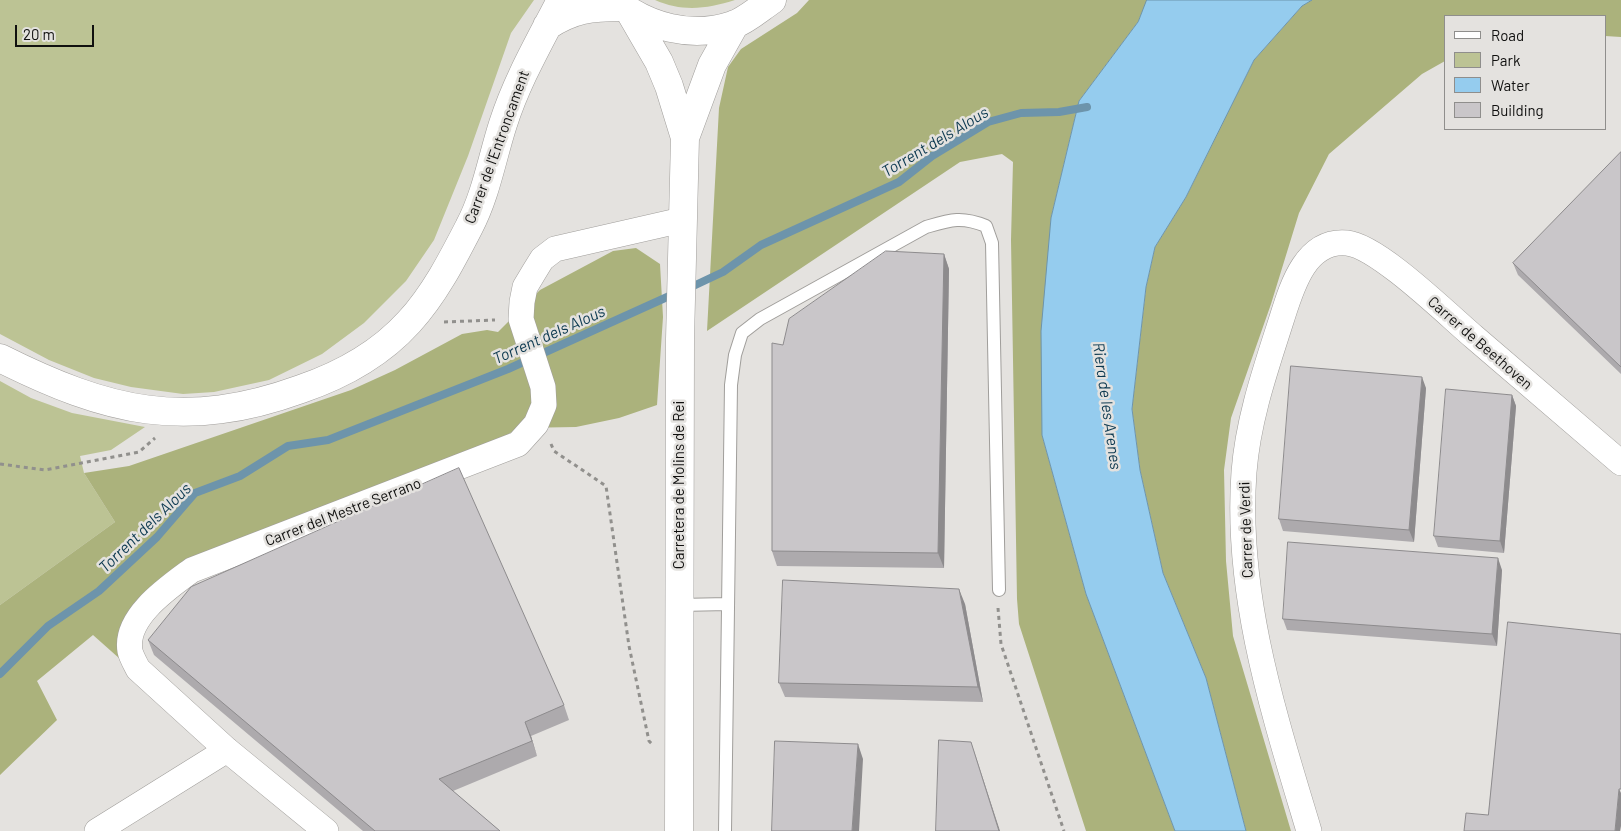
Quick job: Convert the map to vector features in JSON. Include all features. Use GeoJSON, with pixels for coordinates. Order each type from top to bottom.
{"type":"FeatureCollection","features":[{"type":"Feature","properties":{"kind":"main road","name":"Carrer de l'Entroncament"},"geometry":{"type":"LineString","coordinates":[[0,358],[60,386],[99,399],[156,412],[184,413],[228,410],[266,402],[341,373],[376,353],[408,324],[423,306],[470,224],[519,81],[561,0]]}},
{"type":"Feature","properties":{"kind":"main road"},"geometry":{"type":"LineString","coordinates":[[547,26],[564,15],[577,11],[594,7],[622,6],[649,22],[682,30],[717,29],[735,24],[772,0]]}},
{"type":"Feature","properties":{"kind":"main road","name":"Carretera de Molins de Rei"},"geometry":{"type":"LineString","coordinates":[[622,6],[659,62],[669,86],[685,138]]}},
{"type":"Feature","properties":{"kind":"main road","name":"Carretera de Molins de Rei"},"geometry":{"type":"LineString","coordinates":[[679,831],[680,338],[685,138],[712,65],[735,24]]}},
{"type":"Feature","properties":{"kind":"street","name":"Carrer del Mestre Serrano"},"geometry":{"type":"LineString","coordinates":[[326,831],[227,750],[138,669],[130,650],[137,621],[150,603],[192,570],[518,444],[538,419],[544,405],[543,387],[520,319],[525,288],[542,260],[554,249],[682,220]]}},
{"type":"Feature","properties":{"kind":"street","name":"Carrer de Beethoven"},"geometry":{"type":"LineString","coordinates":[[1330,244],[1350,243],[1373,254],[1416,288],[1621,463]]}},
{"type":"Feature","properties":{"kind":"street","name":"Carrer de Verdi"},"geometry":{"type":"LineString","coordinates":[[1309,831],[1258,654],[1246,566],[1244,471],[1261,382],[1287,302],[1298,275],[1313,253],[1330,244]]}},
{"type":"Feature","properties":{"kind":"street"},"geometry":{"type":"LineString","coordinates":[[97,831],[227,750]]}},
{"type":"Feature","properties":{"kind":"lane"},"geometry":{"type":"LineString","coordinates":[[725,831],[731,385],[734,355],[742,333],[760,319],[926,227],[954,219],[972,220],[986,226],[992,243],[999,590]]}},
{"type":"Feature","properties":{"kind":"lane"},"geometry":{"type":"LineString","coordinates":[[679,605],[728,604]]}},
{"type":"Feature","properties":{"kind":"path"},"geometry":{"type":"LineString","coordinates":[[408,324],[520,319]]}},
{"type":"Feature","properties":{"kind":"path"},"geometry":{"type":"LineString","coordinates":[[0,464],[45,470],[139,452],[184,413]]}},
{"type":"Feature","properties":{"kind":"path"},"geometry":{"type":"LineString","coordinates":[[538,419],[554,451],[606,486],[629,646],[649,741],[679,779]]}},
{"type":"Feature","properties":{"kind":"path"},"geometry":{"type":"LineString","coordinates":[[999,590],[998,620],[1001,644],[1064,831]]}},
{"type":"Feature","properties":{"kind":"green space"},"geometry":{"type":"Polygon","coordinates":[[[0,0],[534,0],[511,33],[468,156],[434,240],[406,281],[364,323],[322,354],[269,380],[214,392],[183,394],[131,387],[94,378],[49,360],[0,334],[0,0]]]}},
{"type":"Feature","properties":{"kind":"green space"},"geometry":{"type":"Polygon","coordinates":[[[655,0],[735,0],[705,7],[685,8],[655,0]]]}},
{"type":"Feature","properties":{"kind":"green space"},"geometry":{"type":"Polygon","coordinates":[[[809,0],[1147,0],[1138,22],[1079,101],[1051,218],[1042,435],[1086,594],[1175,831],[1086,831],[1019,624],[1011,240],[1013,162],[1002,154],[960,162],[707,331],[719,108],[728,67],[741,49],[797,13],[809,0]]]}},
{"type":"Feature","properties":{"kind":"green space"},"geometry":{"type":"Polygon","coordinates":[[[1312,0],[1621,0],[1621,37],[1606,36],[1606,15],[1444,15],[1444,62],[1422,74],[1329,154],[1299,213],[1271,304],[1231,418],[1224,470],[1226,561],[1233,636],[1291,831],[1246,831],[1206,678],[1163,573],[1140,470],[1132,409],[1146,287],[1155,247],[1186,197],[1254,60],[1302,6],[1312,0]]]}},
{"type":"Feature","properties":{"kind":"green space"},"geometry":{"type":"Polygon","coordinates":[[[636,248],[660,264],[663,317],[657,405],[619,418],[576,427],[518,428],[501,439],[199,559],[120,659],[93,635],[37,681],[57,720],[0,775],[0,605],[115,522],[84,473],[129,466],[351,390],[395,370],[462,334],[487,330],[498,332],[540,290],[613,251],[636,248]]]}},
{"type":"Feature","properties":{"kind":"green space"},"geometry":{"type":"Polygon","coordinates":[[[0,381],[31,398],[72,413],[145,427],[111,450],[80,456],[84,473],[115,522],[0,605],[0,381]]]}},
{"type":"Feature","properties":{"kind":"water","name":"Riera de les Arenes"},"geometry":{"type":"Polygon","coordinates":[[[1147,0],[1312,0],[1302,6],[1254,60],[1186,197],[1155,247],[1146,287],[1132,409],[1140,470],[1163,573],[1206,678],[1246,831],[1175,831],[1086,594],[1042,435],[1041,331],[1051,218],[1079,101],[1138,22],[1147,0]]]}},
{"type":"Feature","properties":{"kind":"building"},"geometry":{"type":"Polygon","coordinates":[[[1621,152],[1621,367],[1513,263],[1621,152]]]}},
{"type":"Feature","properties":{"kind":"building"},"geometry":{"type":"Polygon","coordinates":[[[886,251],[944,254],[938,553],[772,551],[772,343],[783,345],[789,319],[886,251]]]}},
{"type":"Feature","properties":{"kind":"building"},"geometry":{"type":"Polygon","coordinates":[[[1291,366],[1422,377],[1409,530],[1279,519],[1291,366]]]}},
{"type":"Feature","properties":{"kind":"building"},"geometry":{"type":"Polygon","coordinates":[[[1446,389],[1512,395],[1500,541],[1434,536],[1446,389]]]}},
{"type":"Feature","properties":{"kind":"building"},"geometry":{"type":"Polygon","coordinates":[[[459,468],[564,705],[525,722],[532,741],[439,779],[500,831],[375,831],[148,640],[191,587],[459,468]]]}},
{"type":"Feature","properties":{"kind":"building"},"geometry":{"type":"Polygon","coordinates":[[[1288,542],[1498,558],[1492,634],[1283,619],[1288,542]]]}},
{"type":"Feature","properties":{"kind":"building"},"geometry":{"type":"Polygon","coordinates":[[[783,580],[959,589],[978,687],[779,683],[783,580]]]}},
{"type":"Feature","properties":{"kind":"building"},"geometry":{"type":"Polygon","coordinates":[[[1508,622],[1621,634],[1621,789],[1619,789],[1615,831],[1464,831],[1466,813],[1488,815],[1508,622]]]}},
{"type":"Feature","properties":{"kind":"building"},"geometry":{"type":"Polygon","coordinates":[[[939,740],[971,742],[999,831],[936,831],[939,740]]]}},
{"type":"Feature","properties":{"kind":"building"},"geometry":{"type":"Polygon","coordinates":[[[775,741],[858,744],[852,831],[772,831],[775,741]]]}},
{"type":"Feature","properties":{"kind":"waterway","name":"Torrent dels Alous"},"geometry":{"type":"LineString","coordinates":[[687,289],[723,272],[761,245],[899,182],[932,156],[988,122],[1021,113],[1059,112],[1087,107]]}},
{"type":"Feature","properties":{"kind":"waterway","name":"Torrent dels Alous"},"geometry":{"type":"LineString","coordinates":[[0,674],[48,626],[99,591],[157,537],[195,493],[240,476],[288,446],[328,440],[508,369],[676,293]]}}]}
